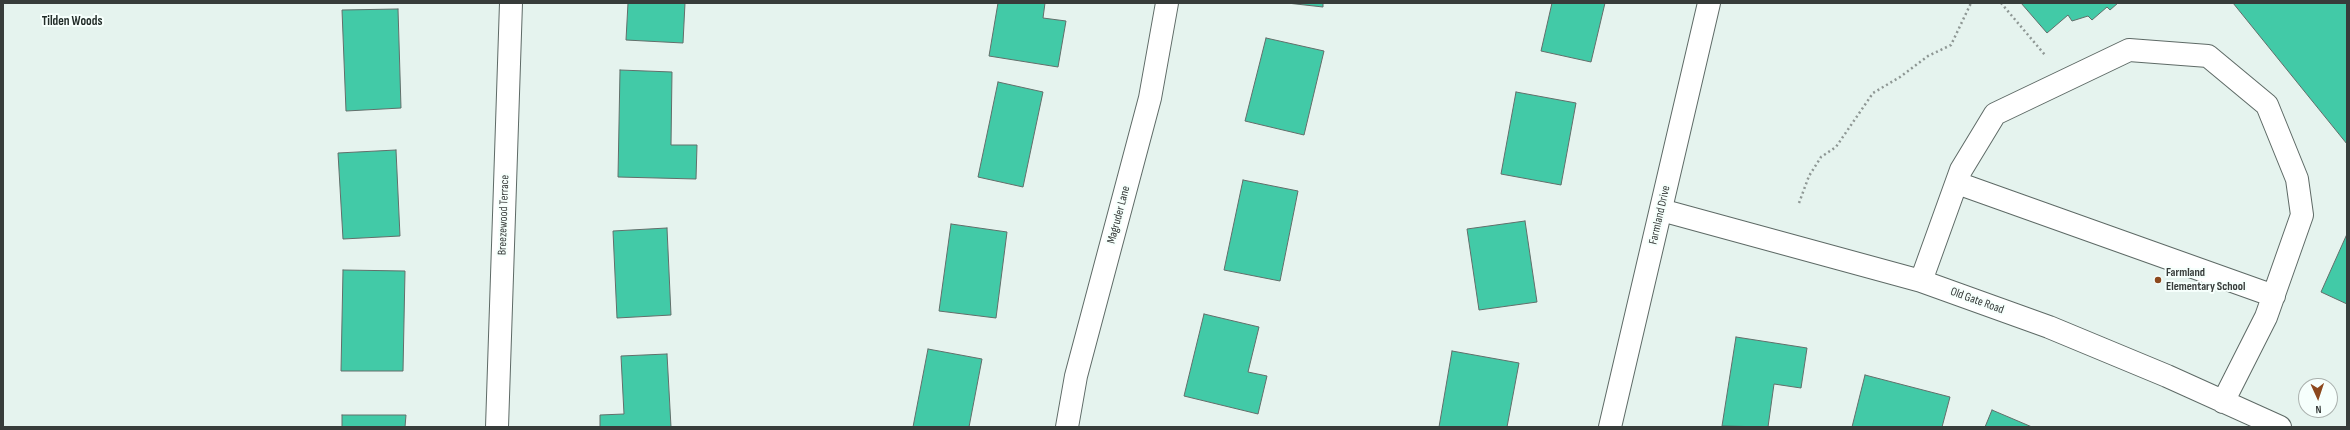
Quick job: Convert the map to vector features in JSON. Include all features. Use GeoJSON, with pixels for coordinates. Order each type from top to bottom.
{"type":"FeatureCollection","features":[{"type":"Feature","properties":{"kind":"street","name":"Breezewood Terrace"},"geometry":{"type":"LineString","coordinates":[[497,427],[511,3]]}},
{"type":"Feature","properties":{"kind":"street","name":"Magruder Lane"},"geometry":{"type":"LineString","coordinates":[[1067,427],[1076,376],[1150,98],[1167,3]]}},
{"type":"Feature","properties":{"kind":"street","name":"Farmland Drive"},"geometry":{"type":"LineString","coordinates":[[1610,427],[1709,3]]}},
{"type":"Feature","properties":{"kind":"street"},"geometry":{"type":"LineString","coordinates":[[1921,281],[1961,170],[1995,114],[2129,50],[2208,56],[2267,105],[2297,179],[2302,215],[2266,317],[2223,402]]}},
{"type":"Feature","properties":{"kind":"street"},"geometry":{"type":"LineString","coordinates":[[1956,183],[2274,296]]}},
{"type":"Feature","properties":{"kind":"street","name":"Old Gate Road"},"geometry":{"type":"LineString","coordinates":[[1661,210],[1921,281],[2049,327],[2167,376],[2280,427]]}},
{"type":"Feature","properties":{"kind":"path"},"geometry":{"type":"LineString","coordinates":[[1799,204],[1809,176],[1821,157],[1836,147],[1873,93],[1900,77],[1928,56],[1951,45],[1971,3]]}},
{"type":"Feature","properties":{"kind":"path"},"geometry":{"type":"LineString","coordinates":[[2001,3],[2045,55]]}},
{"type":"Feature","properties":{"kind":"building"},"geometry":{"type":"Polygon","coordinates":[[[628,3],[685,3],[683,43],[626,40],[628,3]]]}},
{"type":"Feature","properties":{"kind":"building"},"geometry":{"type":"Polygon","coordinates":[[[998,3],[1045,3],[1043,18],[1066,21],[1058,67],[989,56],[998,3]]]}},
{"type":"Feature","properties":{"kind":"building"},"geometry":{"type":"Polygon","coordinates":[[[1287,3],[1323,3],[1323,7],[1287,3]]]}},
{"type":"Feature","properties":{"kind":"building"},"geometry":{"type":"Polygon","coordinates":[[[1552,3],[1605,3],[1591,62],[1541,51],[1552,3]]]}},
{"type":"Feature","properties":{"kind":"building"},"geometry":{"type":"Polygon","coordinates":[[[2021,3],[2118,3],[2110,10],[2107,7],[2092,20],[2088,16],[2072,21],[2068,15],[2047,33],[2021,3]]]}},
{"type":"Feature","properties":{"kind":"building"},"geometry":{"type":"Polygon","coordinates":[[[2233,3],[2347,3],[2347,144],[2233,3]]]}},
{"type":"Feature","properties":{"kind":"building"},"geometry":{"type":"Polygon","coordinates":[[[398,9],[401,108],[346,111],[342,10],[398,9]]]}},
{"type":"Feature","properties":{"kind":"building"},"geometry":{"type":"Polygon","coordinates":[[[1266,38],[1324,51],[1304,135],[1245,121],[1266,38]]]}},
{"type":"Feature","properties":{"kind":"building"},"geometry":{"type":"Polygon","coordinates":[[[620,70],[672,72],[671,145],[697,145],[696,179],[618,177],[620,70]]]}},
{"type":"Feature","properties":{"kind":"building"},"geometry":{"type":"Polygon","coordinates":[[[998,82],[1043,92],[1023,187],[978,177],[998,82]]]}},
{"type":"Feature","properties":{"kind":"building"},"geometry":{"type":"Polygon","coordinates":[[[1516,92],[1576,103],[1561,185],[1501,174],[1516,92]]]}},
{"type":"Feature","properties":{"kind":"building"},"geometry":{"type":"Polygon","coordinates":[[[396,150],[400,236],[343,239],[338,153],[396,150]]]}},
{"type":"Feature","properties":{"kind":"building"},"geometry":{"type":"Polygon","coordinates":[[[1243,180],[1298,191],[1280,281],[1224,270],[1243,180]]]}},
{"type":"Feature","properties":{"kind":"building"},"geometry":{"type":"Polygon","coordinates":[[[1525,221],[1537,302],[1479,310],[1467,229],[1525,221]]]}},
{"type":"Feature","properties":{"kind":"building"},"geometry":{"type":"Polygon","coordinates":[[[951,224],[1007,232],[996,318],[939,311],[951,224]]]}},
{"type":"Feature","properties":{"kind":"building"},"geometry":{"type":"Polygon","coordinates":[[[667,228],[671,315],[617,318],[613,231],[667,228]]]}},
{"type":"Feature","properties":{"kind":"building"},"geometry":{"type":"Polygon","coordinates":[[[2347,234],[2347,304],[2321,292],[2347,234]]]}},
{"type":"Feature","properties":{"kind":"building"},"geometry":{"type":"Polygon","coordinates":[[[343,270],[405,271],[403,371],[341,371],[343,270]]]}},
{"type":"Feature","properties":{"kind":"building"},"geometry":{"type":"Polygon","coordinates":[[[1204,314],[1259,327],[1248,372],[1267,376],[1258,414],[1184,396],[1204,314]]]}},
{"type":"Feature","properties":{"kind":"building"},"geometry":{"type":"Polygon","coordinates":[[[1736,337],[1807,348],[1801,388],[1774,384],[1768,427],[1722,426],[1736,337]]]}},
{"type":"Feature","properties":{"kind":"building"},"geometry":{"type":"Polygon","coordinates":[[[928,349],[982,359],[969,427],[913,427],[928,349]]]}},
{"type":"Feature","properties":{"kind":"building"},"geometry":{"type":"Polygon","coordinates":[[[1452,351],[1519,363],[1507,427],[1439,427],[1452,351]]]}},
{"type":"Feature","properties":{"kind":"building"},"geometry":{"type":"Polygon","coordinates":[[[667,354],[671,427],[600,427],[600,415],[624,414],[621,356],[667,354]]]}},
{"type":"Feature","properties":{"kind":"building"},"geometry":{"type":"Polygon","coordinates":[[[1865,375],[1950,397],[1942,427],[1852,427],[1865,375]]]}},
{"type":"Feature","properties":{"kind":"building"},"geometry":{"type":"Polygon","coordinates":[[[1992,410],[2032,427],[1985,427],[1992,410]]]}},
{"type":"Feature","properties":{"kind":"building"},"geometry":{"type":"Polygon","coordinates":[[[342,415],[406,415],[405,427],[342,427],[342,415]]]}},
{"type":"Feature","properties":{"kind":"place","name":"Farmland Elementary School"},"geometry":{"type":"Point","coordinates":[2158,280]}},
{"type":"Feature","properties":{"kind":"district","name":"Tilden Woods"},"geometry":{"type":"Point","coordinates":[72,22]}}]}
